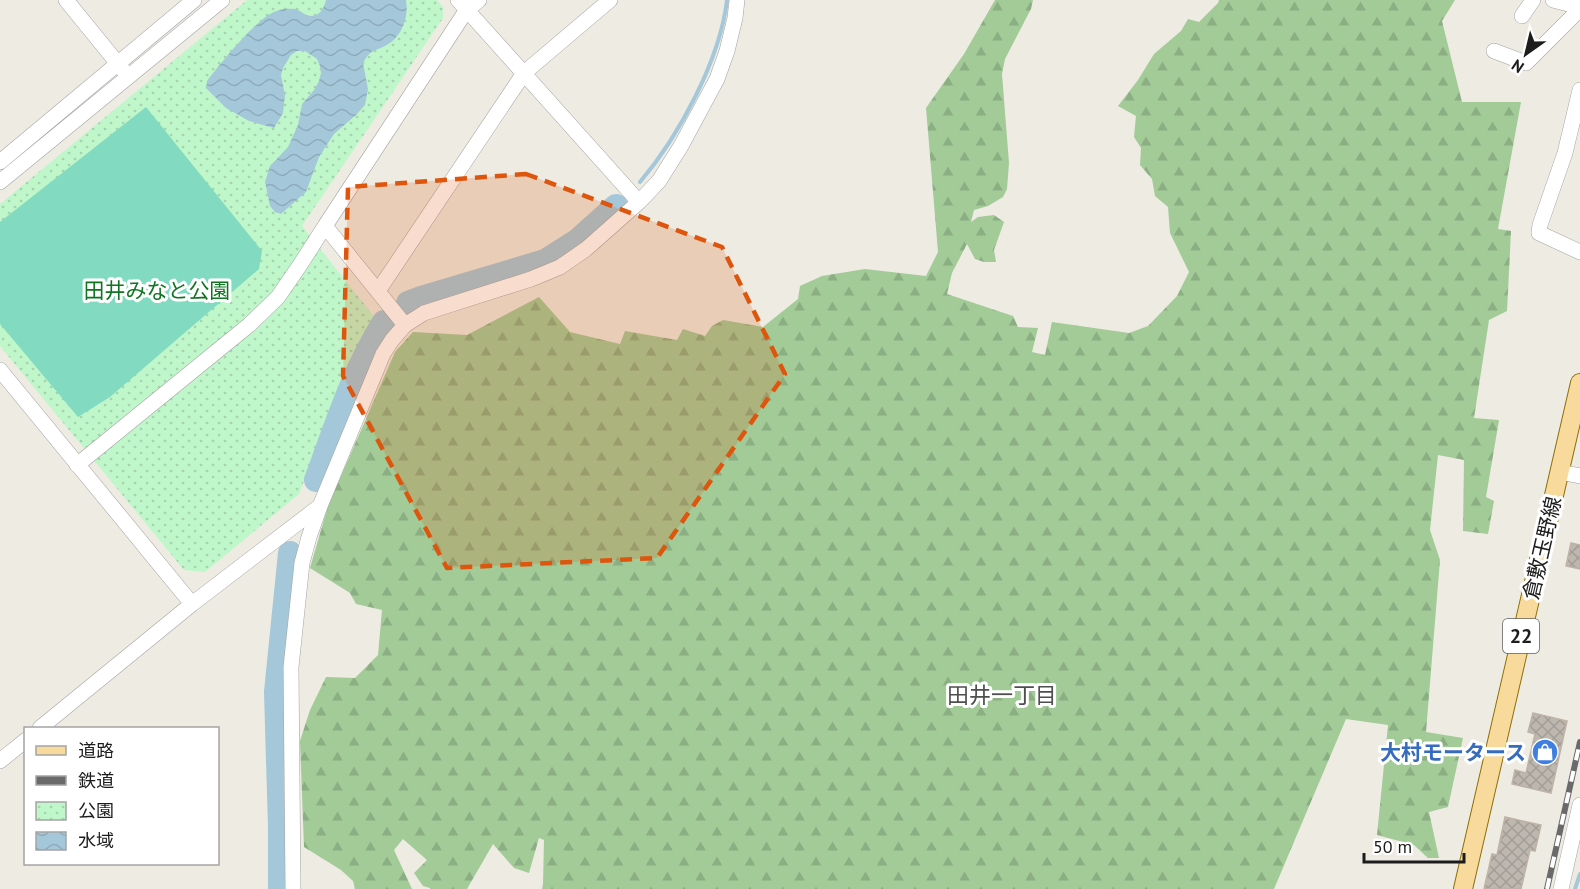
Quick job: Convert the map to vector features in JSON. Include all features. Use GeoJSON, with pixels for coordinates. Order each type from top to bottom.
{"type":"FeatureCollection","features":[{"type":"Feature","properties":{"kind":"main road","name":"倉敷玉野線"},"geometry":{"type":"LineString","coordinates":[[1463,889],[1580,383]]}},
{"type":"Feature","properties":{"kind":"street"},"geometry":{"type":"LineString","coordinates":[[66,0],[128,76]]}},
{"type":"Feature","properties":{"kind":"street"},"geometry":{"type":"LineString","coordinates":[[0,162],[194,0]]}},
{"type":"Feature","properties":{"kind":"street"},"geometry":{"type":"LineString","coordinates":[[0,182],[222,0]]}},
{"type":"Feature","properties":{"kind":"street"},"geometry":{"type":"LineString","coordinates":[[77,465],[249,325],[278,297],[300,266],[462,5],[479,0]]}},
{"type":"Feature","properties":{"kind":"street"},"geometry":{"type":"LineString","coordinates":[[378,291],[524,73],[610,0]]}},
{"type":"Feature","properties":{"kind":"street"},"geometry":{"type":"LineString","coordinates":[[293,889],[291,667],[302,563],[320,506],[383,354],[405,325],[424,313],[531,279],[560,267],[586,249],[639,202],[659,181],[717,79],[728,51],[737,0]]}},
{"type":"Feature","properties":{"kind":"street"},"geometry":{"type":"LineString","coordinates":[[1522,16],[1533,0]]}},
{"type":"Feature","properties":{"kind":"street"},"geometry":{"type":"LineString","coordinates":[[1494,51],[1526,63],[1580,8],[1553,0]]}},
{"type":"Feature","properties":{"kind":"street"},"geometry":{"type":"LineString","coordinates":[[462,5],[639,202]]}},
{"type":"Feature","properties":{"kind":"street"},"geometry":{"type":"LineString","coordinates":[[1580,90],[1565,153],[1539,233],[1580,252]]}},
{"type":"Feature","properties":{"kind":"street"},"geometry":{"type":"LineString","coordinates":[[1565,153],[1580,132]]}},
{"type":"Feature","properties":{"kind":"street"},"geometry":{"type":"LineString","coordinates":[[325,225],[405,325]]}},
{"type":"Feature","properties":{"kind":"street"},"geometry":{"type":"LineString","coordinates":[[0,370],[192,603]]}},
{"type":"Feature","properties":{"kind":"street"},"geometry":{"type":"LineString","coordinates":[[1560,472],[1580,476]]}},
{"type":"Feature","properties":{"kind":"street"},"geometry":{"type":"LineString","coordinates":[[42,727],[192,603],[320,506]]}},
{"type":"Feature","properties":{"kind":"street"},"geometry":{"type":"LineString","coordinates":[[0,761],[24,742]]}},
{"type":"Feature","properties":{"kind":"street"},"geometry":{"type":"LineString","coordinates":[[1561,889],[1580,805]]}},
{"type":"Feature","properties":{"kind":"highlighted area"},"geometry":{"type":"Polygon","coordinates":[[[526,174],[722,247],[785,374],[657,558],[447,568],[343,376],[348,187],[526,174]]]}},
{"type":"Feature","properties":{"kind":"green space","name":"田井みなと公園"},"geometry":{"type":"Polygon","coordinates":[[[247,0],[437,0],[443,7],[443,18],[302,226],[376,319],[310,481],[304,481],[299,494],[205,572],[184,570],[0,346],[0,204],[247,0]]]}},
{"type":"Feature","properties":{"kind":"green space"},"geometry":{"type":"Polygon","coordinates":[[[995,0],[1033,0],[1031,9],[1005,59],[1002,74],[1009,163],[1007,189],[1003,197],[988,206],[974,210],[971,222],[978,217],[994,215],[1004,222],[994,250],[996,262],[975,259],[967,244],[952,273],[947,294],[1013,316],[1018,327],[1038,328],[1032,352],[1045,355],[1052,322],[1129,333],[1148,326],[1177,296],[1189,272],[1170,233],[1168,207],[1155,196],[1152,179],[1140,165],[1141,148],[1134,137],[1136,116],[1118,106],[1154,54],[1181,31],[1188,19],[1199,22],[1219,0],[1455,0],[1442,21],[1462,102],[1521,102],[1498,229],[1511,231],[1507,311],[1489,320],[1474,418],[1499,420],[1486,497],[1494,501],[1488,534],[1463,531],[1464,460],[1438,455],[1430,530],[1440,560],[1426,732],[1463,738],[1448,807],[1429,812],[1439,858],[1428,858],[1414,845],[1377,835],[1388,725],[1346,719],[1274,889],[542,889],[544,840],[539,838],[529,873],[514,868],[493,844],[467,889],[430,889],[423,886],[414,873],[427,860],[403,839],[394,850],[412,889],[355,889],[353,881],[341,870],[304,847],[300,741],[310,710],[326,677],[355,678],[378,655],[382,610],[356,604],[350,593],[310,568],[328,506],[395,352],[413,332],[467,335],[539,297],[570,332],[620,344],[625,331],[677,340],[683,329],[705,336],[712,326],[723,320],[763,327],[798,299],[800,286],[822,276],[865,269],[926,276],[938,252],[926,108],[964,54],[995,0]]]}},
{"type":"Feature","properties":{"kind":"green space"},"geometry":{"type":"Polygon","coordinates":[[[146,107],[262,251],[259,269],[110,397],[78,417],[0,324],[0,222],[146,107]]]}},
{"type":"Feature","properties":{"kind":"water"},"geometry":{"type":"Polygon","coordinates":[[[326,0],[406,0],[405,20],[396,38],[372,51],[366,58],[363,63],[368,89],[365,105],[334,134],[319,157],[306,192],[281,214],[275,212],[270,206],[265,182],[270,166],[288,147],[298,125],[302,104],[319,81],[321,73],[317,59],[305,51],[297,51],[291,55],[281,75],[285,95],[283,113],[274,128],[249,121],[226,108],[206,88],[207,81],[238,44],[265,18],[274,12],[286,9],[295,9],[314,16],[322,10],[326,0]]]}},
{"type":"Feature","properties":{"kind":"building"},"geometry":{"type":"Polygon","coordinates":[[[1571,543],[1580,545],[1580,569],[1566,566],[1571,543]]]}},
{"type":"Feature","properties":{"kind":"building","name":"大村モータース"},"geometry":{"type":"Polygon","coordinates":[[[1533,713],[1567,721],[1551,793],[1512,784],[1515,770],[1526,773],[1535,734],[1528,732],[1533,713]]]}},
{"type":"Feature","properties":{"kind":"building"},"geometry":{"type":"Polygon","coordinates":[[[1505,817],[1541,825],[1535,851],[1530,850],[1521,889],[1484,889],[1492,854],[1497,855],[1505,817]]]}},
{"type":"Feature","properties":{"kind":"waterway"},"geometry":{"type":"LineString","coordinates":[[640,182],[669,143],[696,96],[716,47],[727,0]]}},
{"type":"Feature","properties":{"kind":"waterway"},"geometry":{"type":"LineString","coordinates":[[408,303],[545,261],[578,240],[616,206]]}},
{"type":"Feature","properties":{"kind":"waterway"},"geometry":{"type":"LineString","coordinates":[[316,480],[354,379],[384,322]]}},
{"type":"Feature","properties":{"kind":"waterway"},"geometry":{"type":"LineString","coordinates":[[280,889],[276,692],[290,553]]}},
{"type":"Feature","properties":{"kind":"waterway"},"geometry":{"type":"LineString","coordinates":[[1575,889],[1580,874]]}},
{"type":"Feature","properties":{"kind":"railway"},"geometry":{"type":"LineString","coordinates":[[1547,889],[1580,742]]}},
{"type":"Feature","properties":{"kind":"place","name":"大村モータース"},"geometry":{"type":"Point","coordinates":[1545,752]}},
{"type":"Feature","properties":{"kind":"district","name":"田井一丁目"},"geometry":{"type":"Point","coordinates":[1002,695]}}]}
